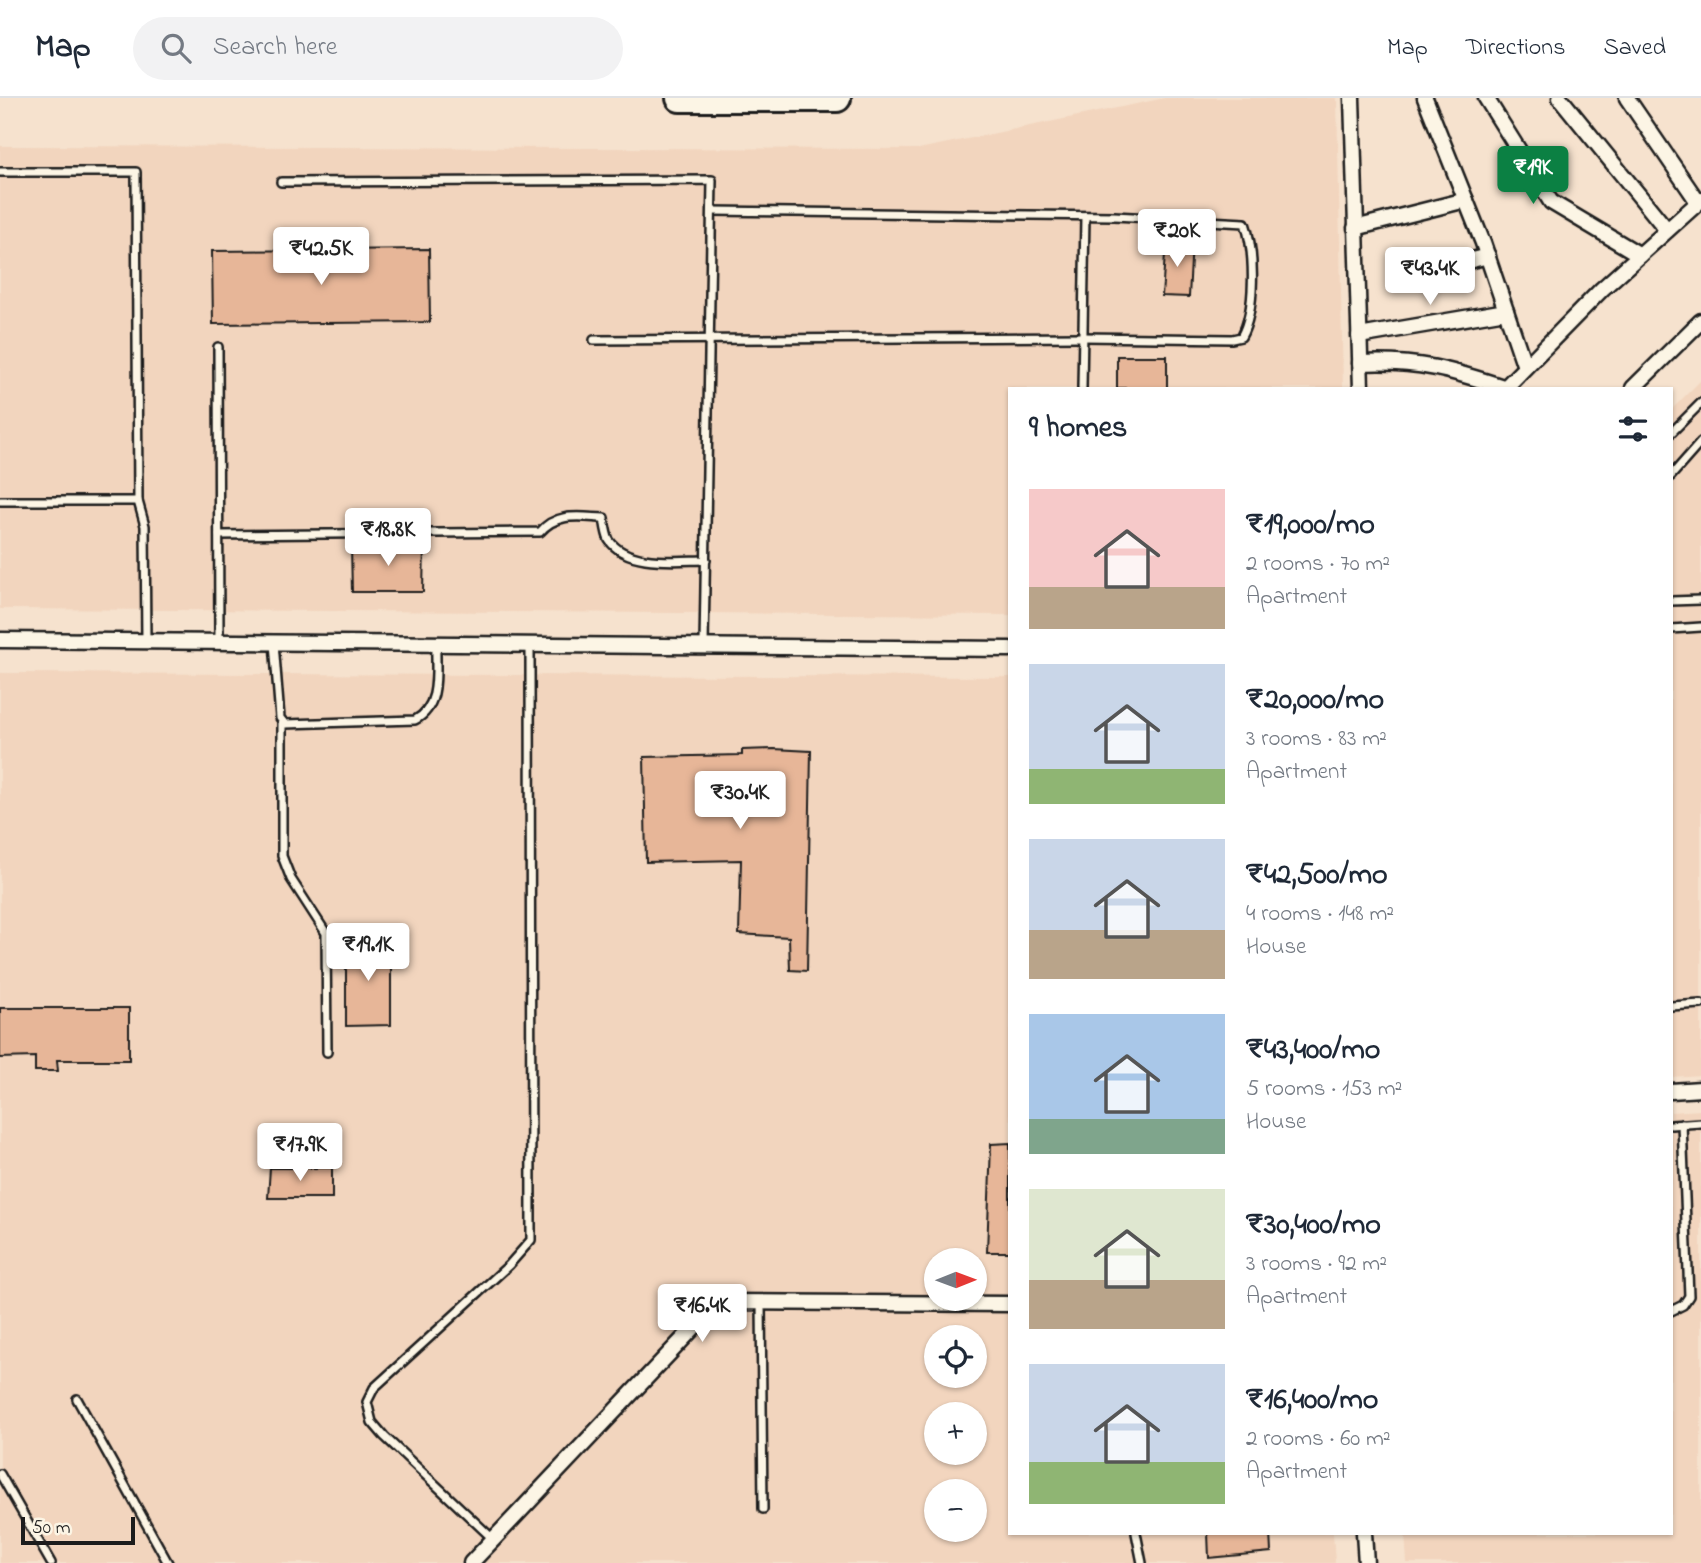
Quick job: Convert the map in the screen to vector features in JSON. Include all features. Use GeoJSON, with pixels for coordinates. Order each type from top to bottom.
{"type":"FeatureCollection","features":[{"type":"Feature","properties":{"kind":"highway"},"geometry":{"type":"LineString","coordinates":[[680,98],[837,98]]}},
{"type":"Feature","properties":{"kind":"street"},"geometry":{"type":"LineString","coordinates":[[1352,98],[1361,387]]}},
{"type":"Feature","properties":{"kind":"street"},"geometry":{"type":"LineString","coordinates":[[1425,98],[1488,256],[1525,367]]}},
{"type":"Feature","properties":{"kind":"street"},"geometry":{"type":"LineString","coordinates":[[1486,98],[1551,202],[1640,255]]}},
{"type":"Feature","properties":{"kind":"street"},"geometry":{"type":"LineString","coordinates":[[1560,98],[1667,230]]}},
{"type":"Feature","properties":{"kind":"street"},"geometry":{"type":"LineString","coordinates":[[1507,387],[1640,255],[1700,201],[1627,98]]}},
{"type":"Feature","properties":{"kind":"street"},"geometry":{"type":"LineString","coordinates":[[1355,228],[1466,200]]}},
{"type":"Feature","properties":{"kind":"street"},"geometry":{"type":"LineString","coordinates":[[1412,275],[1488,256]]}},
{"type":"Feature","properties":{"kind":"street"},"geometry":{"type":"LineString","coordinates":[[1359,336],[1506,312]]}},
{"type":"Feature","properties":{"kind":"street"},"geometry":{"type":"LineString","coordinates":[[1634,387],[1701,321]]}},
{"type":"Feature","properties":{"kind":"street"},"geometry":{"type":"LineString","coordinates":[[1360,363],[1402,360],[1448,369],[1503,387]]}},
{"type":"Feature","properties":{"kind":"street"},"geometry":{"type":"LineString","coordinates":[[0,640],[1008,649]]}},
{"type":"Feature","properties":{"kind":"street"},"geometry":{"type":"LineString","coordinates":[[1673,1091],[1701,1089]]}},
{"type":"Feature","properties":{"kind":"street"},"geometry":{"type":"LineString","coordinates":[[471,1563],[718,1302],[1008,1304]]}},
{"type":"Feature","properties":{"kind":"street"},"geometry":{"type":"LineString","coordinates":[[1364,1535],[1366,1563]]}},
{"type":"Feature","properties":{"kind":"lane"},"geometry":{"type":"LineString","coordinates":[[0,172],[136,172],[138,501],[145,526],[146,641]]}},
{"type":"Feature","properties":{"kind":"lane"},"geometry":{"type":"LineString","coordinates":[[281,182],[712,180],[704,645]]}},
{"type":"Feature","properties":{"kind":"lane"},"geometry":{"type":"LineString","coordinates":[[594,340],[710,337],[1241,337],[1248,324],[1252,269],[1251,240],[1245,223],[1084,216],[712,211]]}},
{"type":"Feature","properties":{"kind":"lane"},"geometry":{"type":"LineString","coordinates":[[1082,387],[1084,216]]}},
{"type":"Feature","properties":{"kind":"lane"},"geometry":{"type":"LineString","coordinates":[[218,347],[219,641]]}},
{"type":"Feature","properties":{"kind":"lane"},"geometry":{"type":"LineString","coordinates":[[1673,431],[1701,403]]}},
{"type":"Feature","properties":{"kind":"lane"},"geometry":{"type":"LineString","coordinates":[[1673,474],[1701,443]]}},
{"type":"Feature","properties":{"kind":"lane"},"geometry":{"type":"LineString","coordinates":[[0,501],[138,501]]}},
{"type":"Feature","properties":{"kind":"lane"},"geometry":{"type":"LineString","coordinates":[[219,535],[540,532],[549,522],[559,517],[604,518],[610,540],[627,553],[651,559],[706,560]]}},
{"type":"Feature","properties":{"kind":"lane"},"geometry":{"type":"LineString","coordinates":[[1673,601],[1701,600]]}},
{"type":"Feature","properties":{"kind":"lane"},"geometry":{"type":"LineString","coordinates":[[1673,629],[1701,626]]}},
{"type":"Feature","properties":{"kind":"lane"},"geometry":{"type":"LineString","coordinates":[[274,642],[282,723],[282,856],[290,879],[326,933],[327,1052]]}},
{"type":"Feature","properties":{"kind":"lane"},"geometry":{"type":"LineString","coordinates":[[282,723],[415,720],[423,716],[433,704],[436,643]]}},
{"type":"Feature","properties":{"kind":"lane"},"geometry":{"type":"LineString","coordinates":[[494,1540],[383,1436],[372,1422],[367,1402],[374,1388],[509,1265],[531,1240],[530,643]]}},
{"type":"Feature","properties":{"kind":"lane"},"geometry":{"type":"LineString","coordinates":[[1673,1006],[1701,1004]]}},
{"type":"Feature","properties":{"kind":"lane"},"geometry":{"type":"LineString","coordinates":[[1673,1125],[1701,1123]]}},
{"type":"Feature","properties":{"kind":"lane"},"geometry":{"type":"LineString","coordinates":[[1673,1310],[1683,1305],[1689,1296],[1682,1124]]}},
{"type":"Feature","properties":{"kind":"lane"},"geometry":{"type":"LineString","coordinates":[[761,1302],[763,1509]]}},
{"type":"Feature","properties":{"kind":"lane"},"geometry":{"type":"LineString","coordinates":[[77,1399],[168,1563]]}},
{"type":"Feature","properties":{"kind":"lane"},"geometry":{"type":"LineString","coordinates":[[0,1474],[51,1563]]}},
{"type":"Feature","properties":{"kind":"lane"},"geometry":{"type":"LineString","coordinates":[[1136,1535],[1142,1563]]}},
{"type":"Feature","properties":{"kind":"shaded area"},"geometry":{"type":"Polygon","coordinates":[[[1165,98],[1337,98],[1343,387],[1008,387],[1008,615],[0,609],[0,146],[919,149],[1165,98]]]}},
{"type":"Feature","properties":{"kind":"shaded area"},"geometry":{"type":"Polygon","coordinates":[[[1701,380],[1701,1075],[1673,1077],[1673,408],[1701,380]]]}},
{"type":"Feature","properties":{"kind":"shaded area"},"geometry":{"type":"Polygon","coordinates":[[[0,673],[1008,677],[1008,1535],[1333,1535],[1335,1563],[0,1563],[0,673]]]}},
{"type":"Feature","properties":{"kind":"shaded area"},"geometry":{"type":"Polygon","coordinates":[[[1701,1110],[1701,1563],[1407,1563],[1405,1535],[1673,1535],[1673,1112],[1701,1110]]]}},
{"type":"Feature","properties":{"kind":"building"},"geometry":{"type":"Polygon","coordinates":[[[1166,240],[1192,241],[1189,297],[1162,296],[1166,240]]]}},
{"type":"Feature","properties":{"kind":"building"},"geometry":{"type":"Polygon","coordinates":[[[429,249],[430,322],[213,324],[212,251],[429,249]]]}},
{"type":"Feature","properties":{"kind":"building"},"geometry":{"type":"Polygon","coordinates":[[[1117,356],[1167,356],[1167,387],[1117,387],[1117,356]]]}},
{"type":"Feature","properties":{"kind":"building"},"geometry":{"type":"Polygon","coordinates":[[[351,545],[424,545],[423,592],[352,592],[351,545]]]}},
{"type":"Feature","properties":{"kind":"building"},"geometry":{"type":"Polygon","coordinates":[[[742,750],[811,751],[807,971],[790,970],[789,937],[739,934],[741,860],[646,862],[644,757],[742,755],[742,750]]]}},
{"type":"Feature","properties":{"kind":"building"},"geometry":{"type":"Polygon","coordinates":[[[346,941],[391,941],[391,1025],[346,1026],[346,941]]]}},
{"type":"Feature","properties":{"kind":"building"},"geometry":{"type":"Polygon","coordinates":[[[0,1008],[129,1008],[129,1060],[57,1060],[58,1071],[35,1071],[35,1057],[0,1058],[0,1008]]]}},
{"type":"Feature","properties":{"kind":"building"},"geometry":{"type":"Polygon","coordinates":[[[1008,1143],[1008,1252],[987,1252],[991,1144],[1008,1143]]]}},
{"type":"Feature","properties":{"kind":"building"},"geometry":{"type":"Polygon","coordinates":[[[270,1168],[332,1168],[332,1198],[268,1198],[270,1168]]]}},
{"type":"Feature","properties":{"kind":"building"},"geometry":{"type":"Polygon","coordinates":[[[1208,1535],[1270,1535],[1271,1552],[1209,1558],[1208,1535]]]}}]}
